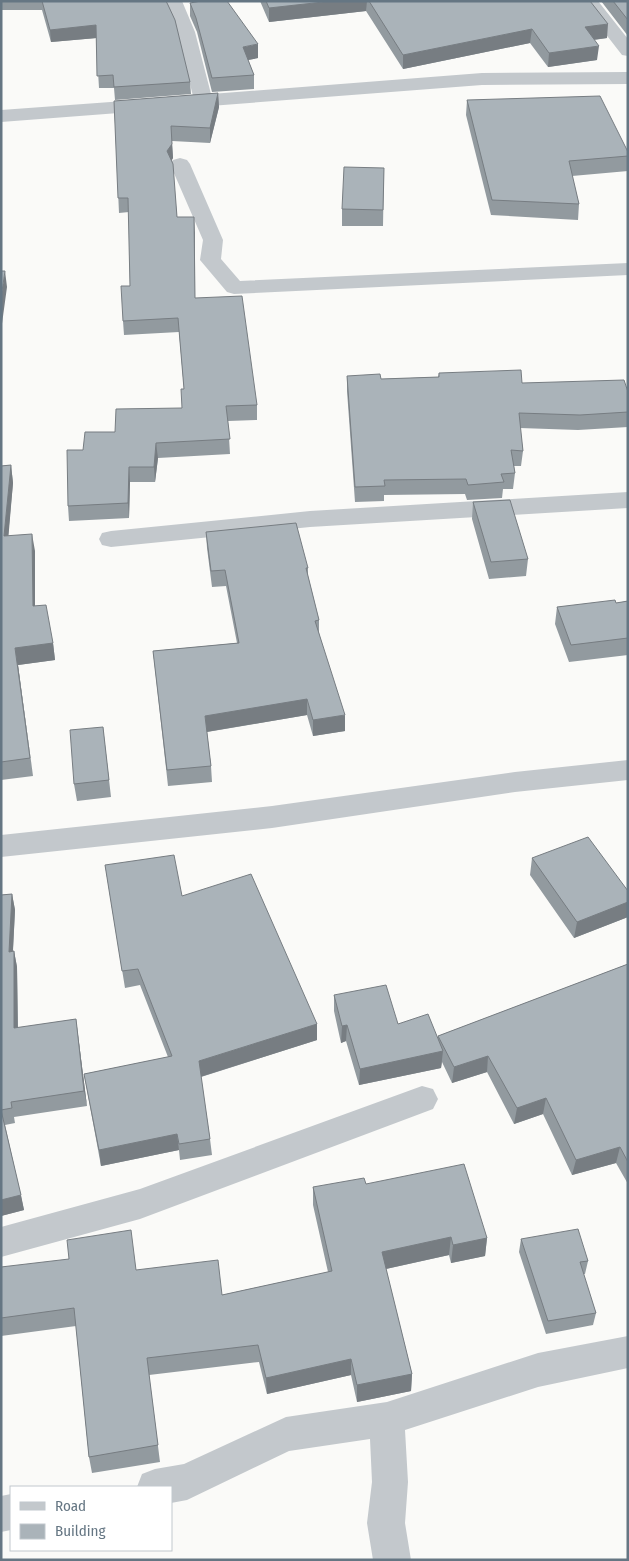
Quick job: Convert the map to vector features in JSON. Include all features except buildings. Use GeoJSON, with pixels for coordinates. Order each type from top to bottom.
{"type":"FeatureCollection","features":[{"type":"Feature","properties":{"kind":"street"},"geometry":{"type":"LineString","coordinates":[[173,1],[186,32],[203,100]]}},
{"type":"Feature","properties":{"kind":"street"},"geometry":{"type":"LineString","coordinates":[[589,1],[628,51]]}},
{"type":"Feature","properties":{"kind":"street"},"geometry":{"type":"LineString","coordinates":[[1,116],[482,79],[628,78]]}},
{"type":"Feature","properties":{"kind":"street"},"geometry":{"type":"LineString","coordinates":[[180,164],[213,240],[210,260],[234,288],[628,269]]}},
{"type":"Feature","properties":{"kind":"street"},"geometry":{"type":"LineString","coordinates":[[111,539],[310,519],[628,500]]}},
{"type":"Feature","properties":{"kind":"street"},"geometry":{"type":"LineString","coordinates":[[1,846],[272,817],[515,782],[628,770]]}},
{"type":"Feature","properties":{"kind":"street"},"geometry":{"type":"LineString","coordinates":[[1,1242],[140,1204],[422,1099]]}},
{"type":"Feature","properties":{"kind":"street"},"geometry":{"type":"LineString","coordinates":[[161,1486],[187,1482],[286,1434],[387,1419],[538,1370],[628,1352]]}},
{"type":"Feature","properties":{"kind":"street"},"geometry":{"type":"LineString","coordinates":[[387,1419],[390,1482],[386,1523],[392,1560]]}}]}
